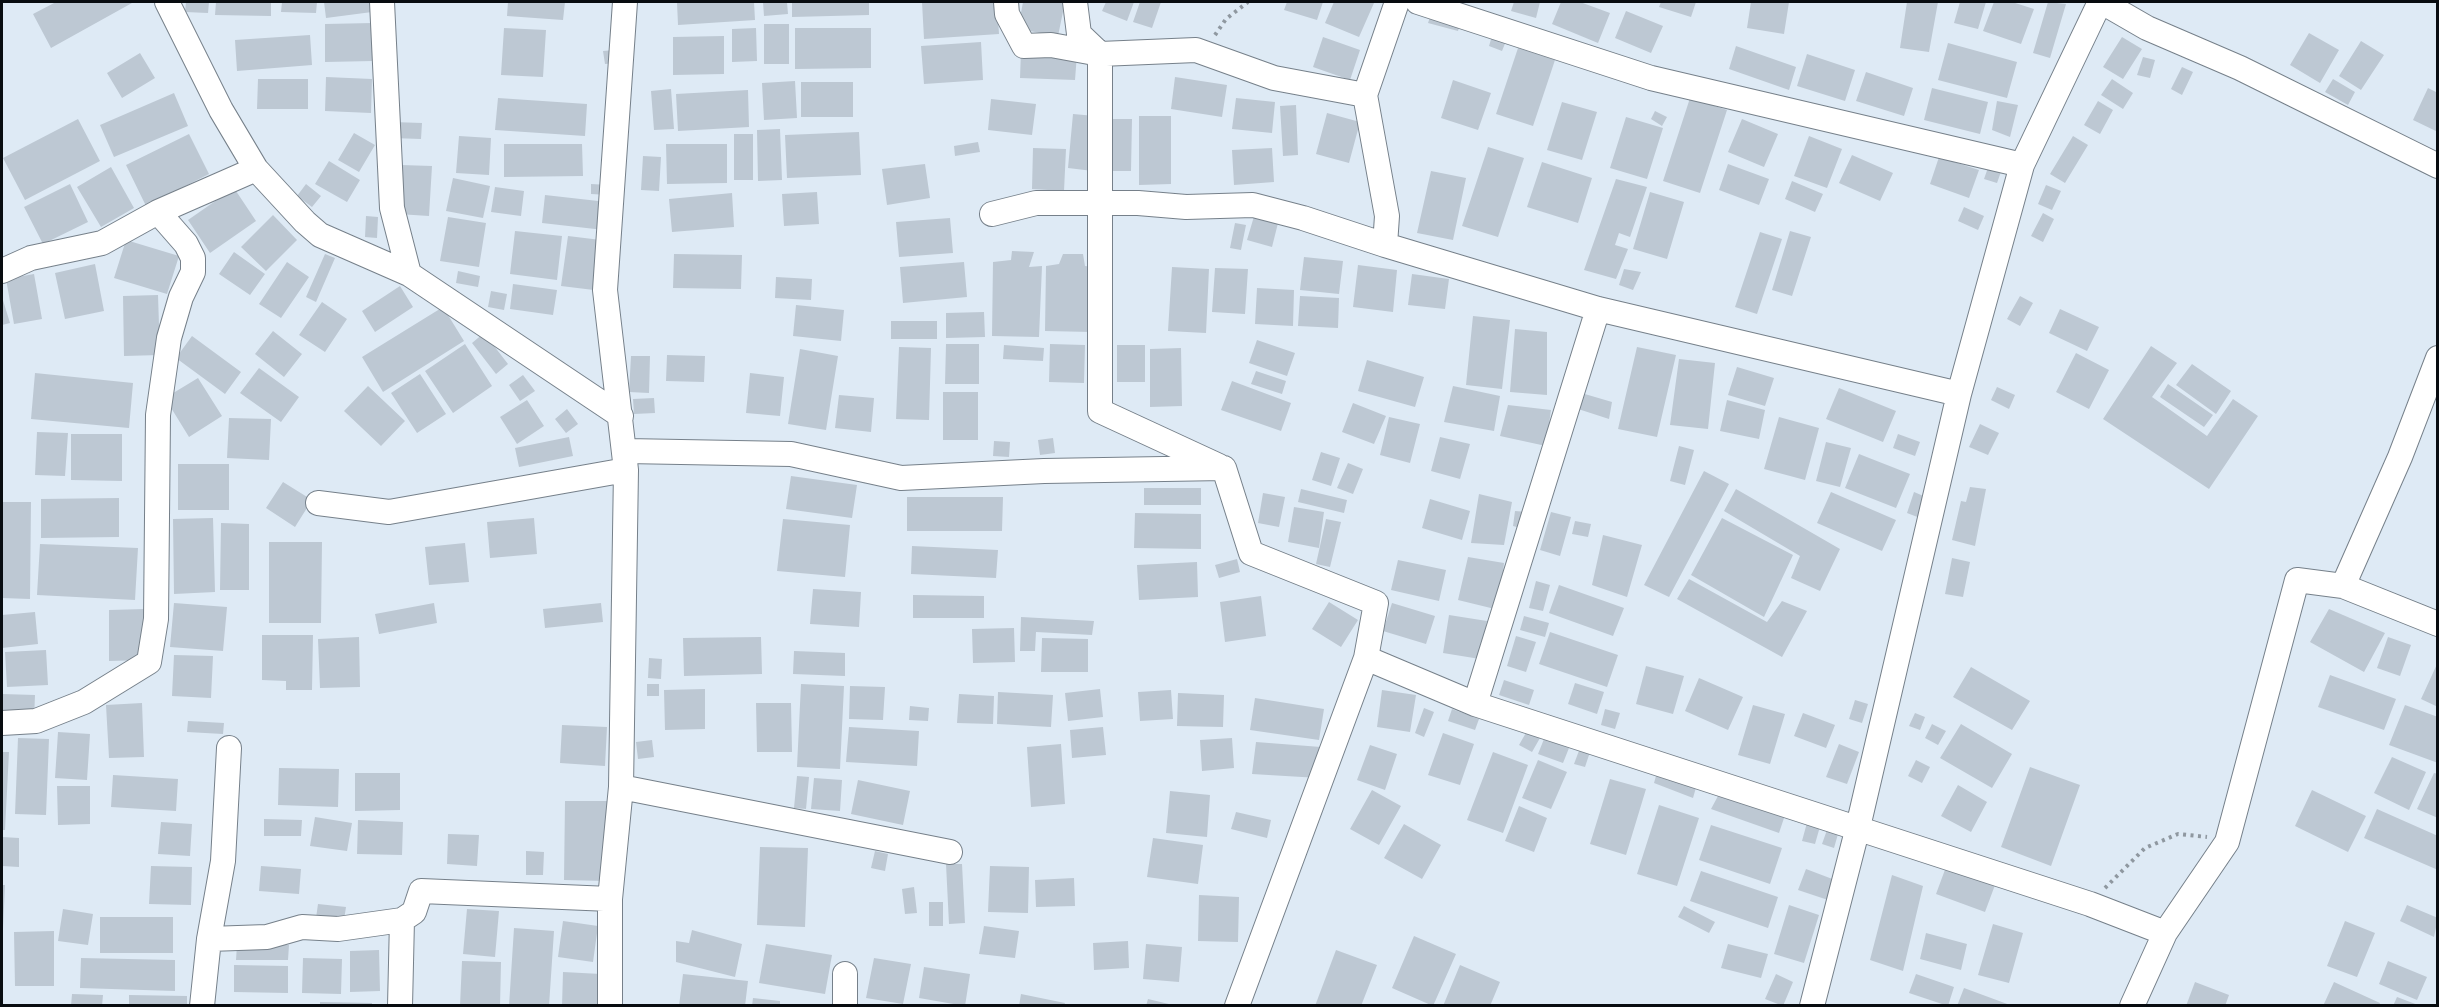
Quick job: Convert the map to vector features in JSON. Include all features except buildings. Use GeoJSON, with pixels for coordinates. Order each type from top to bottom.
{"type":"FeatureCollection","features":[{"type":"Feature","properties":{"kind":"street"},"geometry":{"type":"LineString","coordinates":[[167,2],[221,110],[256,169],[305,222],[320,235],[409,274],[621,416]]}},
{"type":"Feature","properties":{"kind":"street"},"geometry":{"type":"LineString","coordinates":[[382,2],[392,208],[409,274]]}},
{"type":"Feature","properties":{"kind":"street"},"geometry":{"type":"LineString","coordinates":[[610,1005],[610,898],[621,787],[626,460],[605,290],[625,2]]}},
{"type":"Feature","properties":{"kind":"street"},"geometry":{"type":"LineString","coordinates":[[1006,2],[1007,14],[1024,46],[1051,45],[1100,54],[1196,50],[1274,78],[1365,95]]}},
{"type":"Feature","properties":{"kind":"street"},"geometry":{"type":"LineString","coordinates":[[1076,2],[1079,34],[1100,54],[1100,411],[1224,468],[1251,553],[1376,603],[1366,658],[1237,1005]]}},
{"type":"Feature","properties":{"kind":"street"},"geometry":{"type":"LineString","coordinates":[[1385,245],[1387,216],[1365,95],[1397,2]]}},
{"type":"Feature","properties":{"kind":"street"},"geometry":{"type":"LineString","coordinates":[[1418,2],[1651,78],[2022,165]]}},
{"type":"Feature","properties":{"kind":"street"},"geometry":{"type":"LineString","coordinates":[[1812,1005],[1858,827],[1959,394],[2022,165],[2101,2],[2147,28],[2240,68],[2438,166]]}},
{"type":"Feature","properties":{"kind":"street"},"geometry":{"type":"LineString","coordinates":[[2,271],[31,258],[102,243],[159,212],[256,169]]}},
{"type":"Feature","properties":{"kind":"street"},"geometry":{"type":"LineString","coordinates":[[992,214],[1036,203],[1186,207],[1253,205],[1598,309],[1959,394]]}},
{"type":"Feature","properties":{"kind":"street"},"geometry":{"type":"LineString","coordinates":[[2,723],[36,721],[84,702],[149,662],[156,619],[158,415],[169,338],[193,272],[193,258],[186,244],[159,212]]}},
{"type":"Feature","properties":{"kind":"street"},"geometry":{"type":"LineString","coordinates":[[1475,704],[1598,309]]}},
{"type":"Feature","properties":{"kind":"street"},"geometry":{"type":"LineString","coordinates":[[2343,586],[2400,457],[2438,358]]}},
{"type":"Feature","properties":{"kind":"street"},"geometry":{"type":"LineString","coordinates":[[318,503],[389,512],[626,460],[791,454],[901,478],[1044,471],[1224,468]]}},
{"type":"Feature","properties":{"kind":"street"},"geometry":{"type":"LineString","coordinates":[[2132,1005],[2165,933],[2227,842],[2297,580],[2343,586],[2438,624]]}},
{"type":"Feature","properties":{"kind":"street"},"geometry":{"type":"LineString","coordinates":[[1366,658],[1475,704],[2090,903],[2165,933]]}},
{"type":"Feature","properties":{"kind":"street"},"geometry":{"type":"LineString","coordinates":[[202,1005],[209,939],[223,861],[229,748]]}},
{"type":"Feature","properties":{"kind":"street"},"geometry":{"type":"LineString","coordinates":[[621,787],[950,852]]}},
{"type":"Feature","properties":{"kind":"street"},"geometry":{"type":"LineString","coordinates":[[209,939],[267,937],[302,927],[338,929],[402,920],[414,912],[421,891],[610,898]]}},
{"type":"Feature","properties":{"kind":"street"},"geometry":{"type":"LineString","coordinates":[[400,1005],[402,920]]}},
{"type":"Feature","properties":{"kind":"street"},"geometry":{"type":"LineString","coordinates":[[845,974],[845,1005]]}},
{"type":"Feature","properties":{"kind":"path"},"geometry":{"type":"LineString","coordinates":[[1196,50],[1212,39],[1226,19],[1248,2]]}},
{"type":"Feature","properties":{"kind":"path"},"geometry":{"type":"LineString","coordinates":[[2090,903],[2145,848],[2178,834],[2199,835],[2227,842]]}}]}
